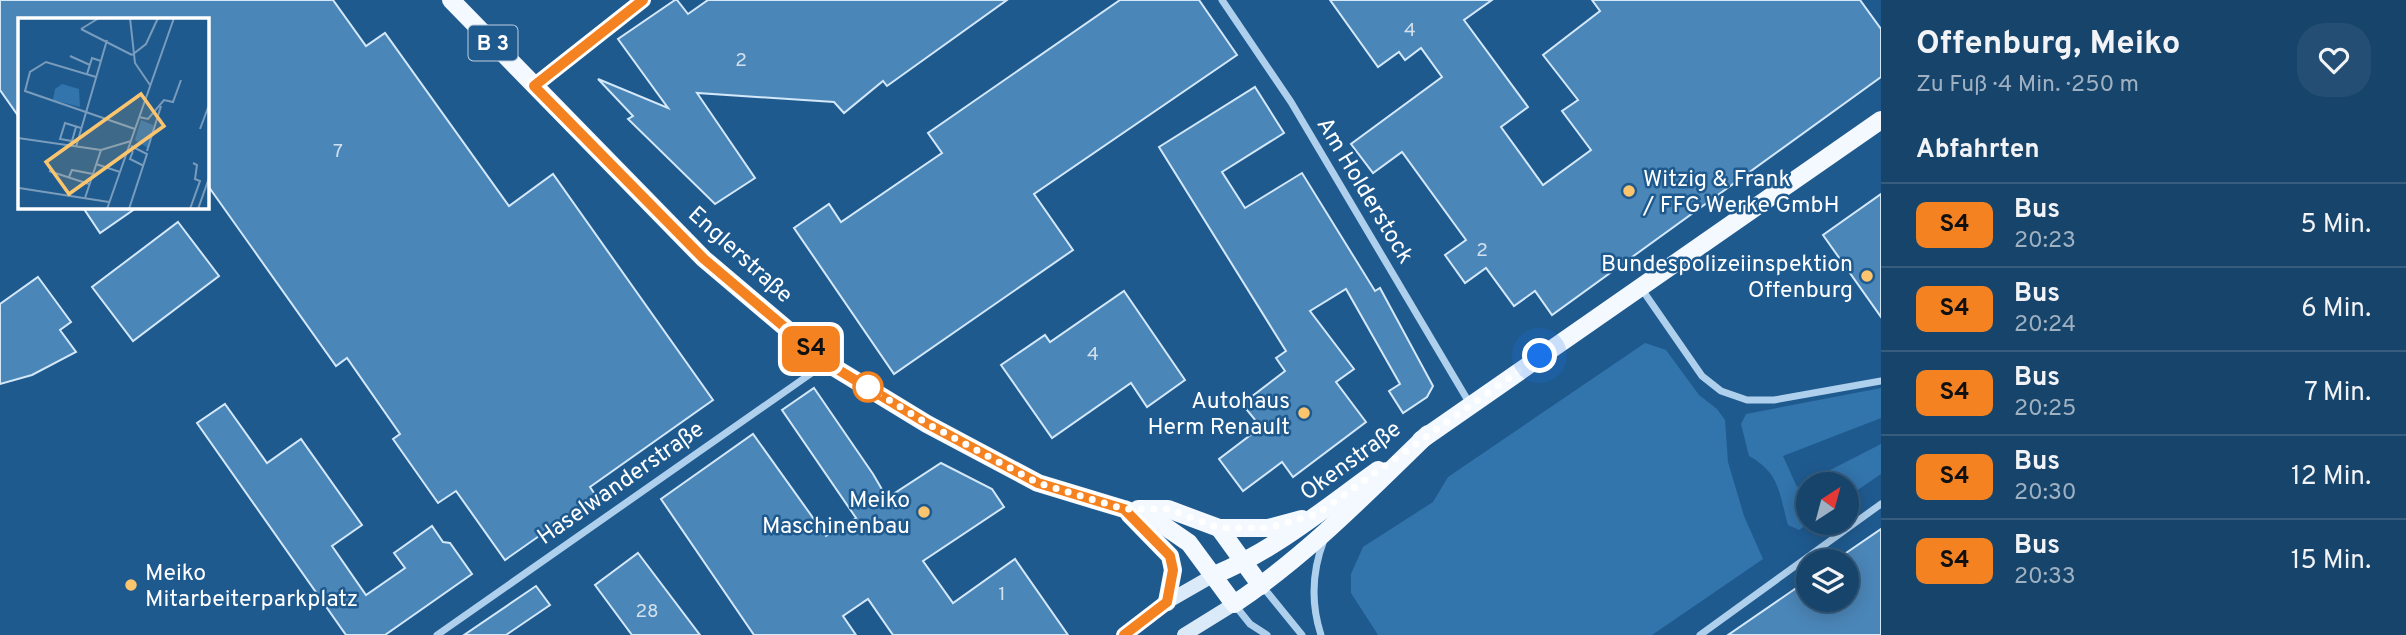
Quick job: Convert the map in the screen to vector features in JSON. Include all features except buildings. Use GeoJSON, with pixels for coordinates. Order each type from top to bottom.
{"type":"FeatureCollection","features":[{"type":"Feature","properties":{"kind":"main road","name":"Englerstraße"},"geometry":{"type":"LineString","coordinates":[[451,0],[704,259],[827,363],[928,424],[1038,483],[1160,523],[1189,543],[1234,604]]}},
{"type":"Feature","properties":{"kind":"main road","name":"Okenstraße"},"geometry":{"type":"LineString","coordinates":[[1124,635],[1167,602],[1213,575],[1245,563],[1881,120]]}},
{"type":"Feature","properties":{"kind":"main road","name":"Okenstraße"},"geometry":{"type":"LineString","coordinates":[[1184,635],[1261,586],[1328,531],[1428,434]]}},
{"type":"Feature","properties":{"kind":"main road","name":"Englerstraße"},"geometry":{"type":"LineString","coordinates":[[1124,509],[1168,509],[1219,528],[1268,528],[1317,514]]}},
{"type":"Feature","properties":{"kind":"main road","name":"Englerstraße"},"geometry":{"type":"LineString","coordinates":[[1124,509],[1170,556],[1173,570],[1167,602]]}},
{"type":"Feature","properties":{"kind":"main road"},"geometry":{"type":"LineString","coordinates":[[1219,528],[1261,586]]}},
{"type":"Feature","properties":{"kind":"street"},"geometry":{"type":"LineString","coordinates":[[534,86],[643,0]]}},
{"type":"Feature","properties":{"kind":"street","name":"Am Holderstock"},"geometry":{"type":"LineString","coordinates":[[1222,0],[1291,102],[1470,404]]}},
{"type":"Feature","properties":{"kind":"street"},"geometry":{"type":"LineString","coordinates":[[1640,287],[1702,376],[1721,391],[1747,400],[1774,400],[1881,381]]}},
{"type":"Feature","properties":{"kind":"street","name":"Haselwanderstraße"},"geometry":{"type":"LineString","coordinates":[[437,635],[827,363]]}},
{"type":"Feature","properties":{"kind":"street"},"geometry":{"type":"LineString","coordinates":[[1700,635],[1881,504]]}},
{"type":"Feature","properties":{"kind":"street"},"geometry":{"type":"LineString","coordinates":[[1321,635],[1313,591],[1320,551],[1328,531]]}},
{"type":"Feature","properties":{"kind":"street"},"geometry":{"type":"LineString","coordinates":[[1261,586],[1303,635]]}},
{"type":"Feature","properties":{"kind":"street"},"geometry":{"type":"LineString","coordinates":[[1234,604],[1250,624],[1268,635]]}},
{"type":"Feature","properties":{"kind":"shaded area"},"geometry":{"type":"Polygon","coordinates":[[[1645,343],[1666,350],[1699,395],[1717,409],[1725,420],[1728,462],[1744,516],[1763,559],[1652,635],[1378,635],[1351,593],[1351,574],[1363,547],[1433,502],[1448,477],[1645,343]]]}},
{"type":"Feature","properties":{"kind":"shaded area"},"geometry":{"type":"Polygon","coordinates":[[[1881,388],[1881,418],[1783,456],[1796,485],[1796,529],[1788,525],[1773,477],[1749,456],[1741,424],[1746,414],[1881,388]]]}},
{"type":"Feature","properties":{"kind":"shaded area"},"geometry":{"type":"Polygon","coordinates":[[[1881,444],[1881,474],[1859,489],[1859,472],[1826,472],[1881,444]]]}},
{"type":"Feature","properties":{"kind":"bus line","name":"S4"},"geometry":{"type":"LineString","coordinates":[[643,0],[534,86],[704,259],[827,363],[928,424],[1038,483],[1124,509],[1170,556],[1173,570],[1167,602],[1124,635]]}},
{"type":"Feature","properties":{"kind":"place","name":"Witzig & Frank / FFG Werke GmbH"},"geometry":{"type":"Point","coordinates":[1629,191]}},
{"type":"Feature","properties":{"kind":"place","name":"Bundespolizeiinspektion Offenburg"},"geometry":{"type":"Point","coordinates":[1867,276]}},
{"type":"Feature","properties":{"kind":"place","name":"Autohaus Herm Renault"},"geometry":{"type":"Point","coordinates":[1304,413]}},
{"type":"Feature","properties":{"kind":"place","name":"Meiko Maschinenbau"},"geometry":{"type":"Point","coordinates":[924,512]}},
{"type":"Feature","properties":{"kind":"place","name":"Meiko Mitarbeiterparkplatz"},"geometry":{"type":"Point","coordinates":[131,585]}},
{"type":"Feature","properties":{"kind":"route"},"geometry":{"type":"LineString","coordinates":[[868,387],[928,424],[1038,483],[1124,509],[1168,509],[1219,528],[1268,528],[1317,514],[1540,356]]}}]}
